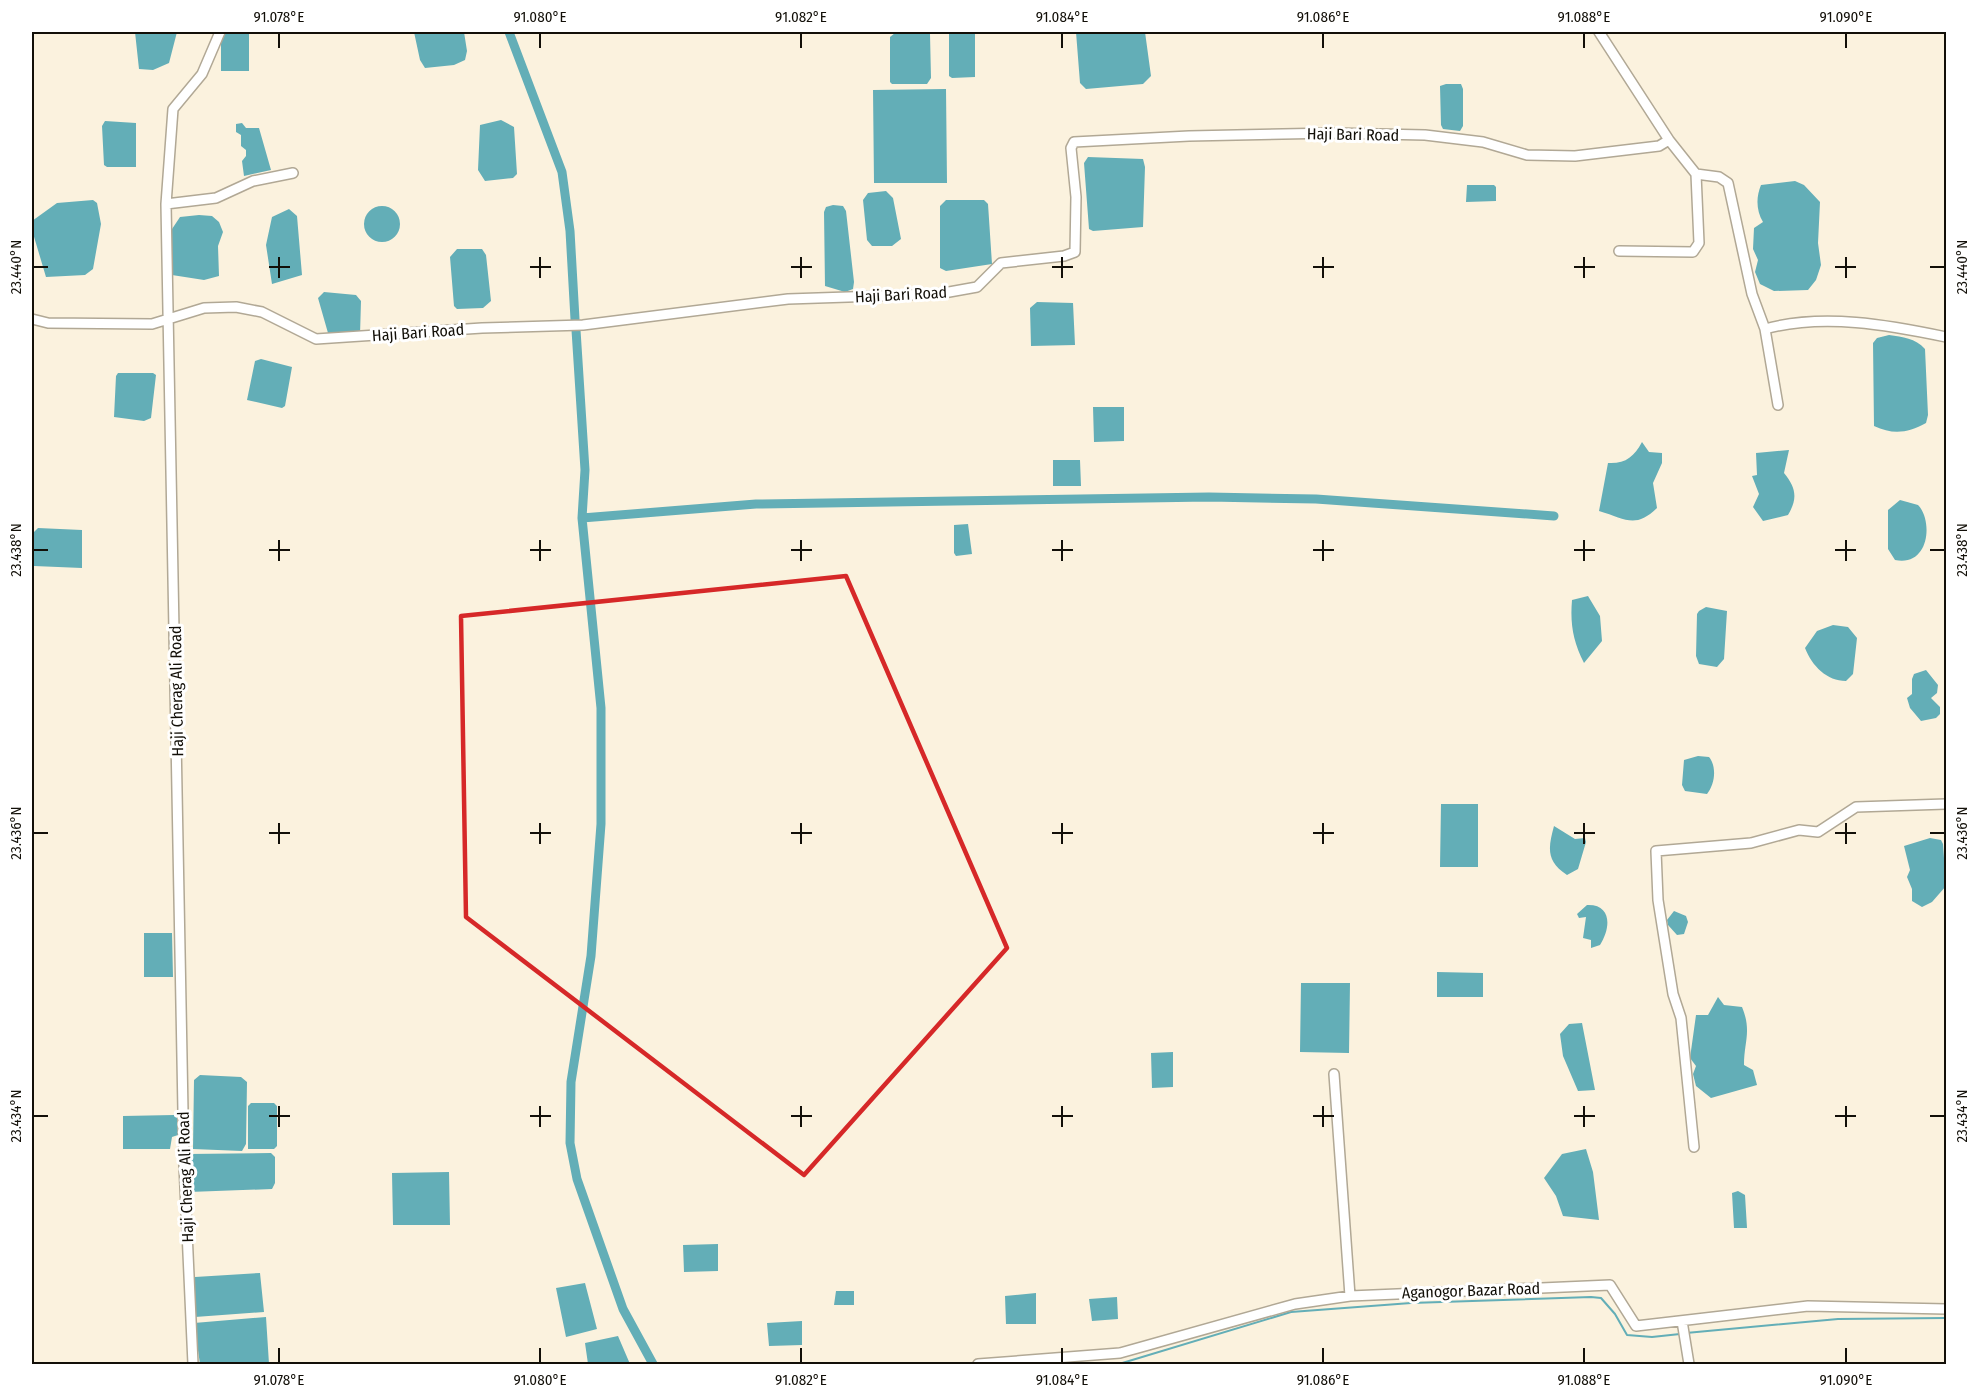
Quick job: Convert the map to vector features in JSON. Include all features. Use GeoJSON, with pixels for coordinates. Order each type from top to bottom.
{"type":"FeatureCollection","features":[{"type":"Feature","properties":{"kind":"street","name":"Haji Cherag Ali Road"},"geometry":{"type":"LineString","coordinates":[[193,1365],[184,1165],[166,204],[173,109],[202,74],[220,32]]}},
{"type":"Feature","properties":{"kind":"street"},"geometry":{"type":"LineString","coordinates":[[1599,32],[1669,140],[1696,174],[1699,243],[1696,249],[1693,252],[1619,251]]}},
{"type":"Feature","properties":{"kind":"street","name":"Haji Bari Road"},"geometry":{"type":"LineString","coordinates":[[32,319],[48,323],[152,324],[204,308],[236,307],[262,312],[316,339],[482,328],[583,325],[814,297],[938,294],[976,286],[1000,263],[1076,252],[1076,197],[1071,148],[1074,142],[1293,133],[1425,135],[1483,142],[1527,155],[1575,156],[1659,146],[1669,140]]}},
{"type":"Feature","properties":{"kind":"street"},"geometry":{"type":"LineString","coordinates":[[166,204],[216,198],[253,181],[293,173]]}},
{"type":"Feature","properties":{"kind":"street"},"geometry":{"type":"LineString","coordinates":[[1696,174],[1719,177],[1728,183],[1752,294],[1765,329],[1778,405]]}},
{"type":"Feature","properties":{"kind":"street"},"geometry":{"type":"LineString","coordinates":[[1765,329],[1841,321],[1888,325],[1947,337]]}},
{"type":"Feature","properties":{"kind":"street"},"geometry":{"type":"LineString","coordinates":[[1694,1147],[1680,1018],[1673,994],[1658,900],[1656,851],[1751,843],[1799,830],[1818,832],[1856,807],[1947,804]]}},
{"type":"Feature","properties":{"kind":"street"},"geometry":{"type":"LineString","coordinates":[[1334,1074],[1350,1296]]}},
{"type":"Feature","properties":{"kind":"street","name":"Aganogor Bazar Road"},"geometry":{"type":"LineString","coordinates":[[978,1365],[1120,1353],[1295,1304],[1350,1296],[1610,1284],[1636,1326],[1682,1324],[1808,1306],[1947,1309]]}},
{"type":"Feature","properties":{"kind":"street"},"geometry":{"type":"LineString","coordinates":[[1682,1324],[1689,1365]]}},
{"type":"Feature","properties":{"kind":"highlighted area"},"geometry":{"type":"Polygon","coordinates":[[[846,576],[1007,948],[804,1175],[466,917],[461,616],[846,576]]]}},
{"type":"Feature","properties":{"kind":"water"},"geometry":{"type":"Polygon","coordinates":[[[135,32],[177,32],[169,63],[153,70],[139,69],[135,32]]]}},
{"type":"Feature","properties":{"kind":"water"},"geometry":{"type":"Polygon","coordinates":[[[414,32],[464,32],[467,51],[465,60],[454,65],[425,68],[420,60],[414,32]]]}},
{"type":"Feature","properties":{"kind":"water"},"geometry":{"type":"Polygon","coordinates":[[[949,32],[975,32],[975,77],[952,78],[949,76],[949,32]]]}},
{"type":"Feature","properties":{"kind":"water"},"geometry":{"type":"Polygon","coordinates":[[[1076,32],[1145,32],[1151,76],[1143,84],[1086,89],[1080,83],[1076,32]]]}},
{"type":"Feature","properties":{"kind":"water"},"geometry":{"type":"Polygon","coordinates":[[[895,33],[930,34],[931,78],[927,84],[892,84],[890,82],[890,37],[895,33]]]}},
{"type":"Feature","properties":{"kind":"water"},"geometry":{"type":"Polygon","coordinates":[[[221,34],[249,34],[249,71],[221,71],[221,34]]]}},
{"type":"Feature","properties":{"kind":"water"},"geometry":{"type":"Polygon","coordinates":[[[1461,84],[1463,89],[1463,126],[1460,131],[1443,129],[1441,125],[1440,86],[1461,84]]]}},
{"type":"Feature","properties":{"kind":"water"},"geometry":{"type":"Polygon","coordinates":[[[946,89],[947,183],[874,183],[873,90],[946,89]]]}},
{"type":"Feature","properties":{"kind":"water"},"geometry":{"type":"Polygon","coordinates":[[[501,120],[514,127],[517,174],[513,178],[485,181],[478,170],[480,125],[501,120]]]}},
{"type":"Feature","properties":{"kind":"water"},"geometry":{"type":"Polygon","coordinates":[[[105,121],[136,123],[136,167],[107,167],[104,165],[102,126],[105,121]]]}},
{"type":"Feature","properties":{"kind":"water"},"geometry":{"type":"Polygon","coordinates":[[[242,123],[246,128],[259,128],[271,170],[244,176],[242,161],[246,156],[246,150],[241,146],[241,135],[236,132],[236,124],[242,123]]]}},
{"type":"Feature","properties":{"kind":"water"},"geometry":{"type":"Polygon","coordinates":[[[1088,157],[1143,159],[1145,167],[1143,227],[1093,231],[1089,229],[1084,163],[1088,157]]]}},
{"type":"Feature","properties":{"kind":"water"},"geometry":{"type":"Polygon","coordinates":[[[1795,181],[1804,185],[1820,202],[1818,243],[1821,265],[1816,280],[1808,290],[1774,291],[1760,284],[1755,272],[1758,260],[1753,249],[1754,228],[1763,222],[1757,204],[1758,194],[1761,185],[1795,181]]]}},
{"type":"Feature","properties":{"kind":"water"},"geometry":{"type":"Polygon","coordinates":[[[1467,185],[1494,185],[1496,201],[1466,202],[1467,185]]]}},
{"type":"Feature","properties":{"kind":"water"},"geometry":{"type":"Polygon","coordinates":[[[886,191],[893,198],[901,239],[892,246],[872,246],[867,240],[863,200],[868,193],[886,191]]]}},
{"type":"Feature","properties":{"kind":"water"},"geometry":{"type":"Polygon","coordinates":[[[93,200],[97,203],[101,224],[93,269],[85,275],[46,277],[32,230],[32,221],[57,203],[93,200]]]}},
{"type":"Feature","properties":{"kind":"water"},"geometry":{"type":"Polygon","coordinates":[[[946,200],[984,200],[988,204],[992,264],[946,271],[940,268],[940,206],[946,200]]]}},
{"type":"Feature","properties":{"kind":"water"},"geometry":{"type":"Polygon","coordinates":[[[382,206],[395,211],[400,224],[395,237],[382,242],[369,237],[364,224],[369,211],[382,206]]]}},
{"type":"Feature","properties":{"kind":"water"},"geometry":{"type":"Polygon","coordinates":[[[843,206],[846,211],[854,282],[853,289],[845,292],[825,286],[824,212],[826,207],[843,206]]]}},
{"type":"Feature","properties":{"kind":"water"},"geometry":{"type":"Polygon","coordinates":[[[289,209],[297,216],[302,275],[272,284],[266,245],[272,217],[289,209]]]}},
{"type":"Feature","properties":{"kind":"water"},"geometry":{"type":"Polygon","coordinates":[[[212,216],[219,222],[223,232],[218,246],[219,276],[204,280],[172,275],[170,232],[180,217],[212,216]]]}},
{"type":"Feature","properties":{"kind":"water"},"geometry":{"type":"Polygon","coordinates":[[[457,249],[482,249],[486,255],[491,301],[483,308],[457,309],[454,306],[450,257],[457,249]]]}},
{"type":"Feature","properties":{"kind":"water"},"geometry":{"type":"Polygon","coordinates":[[[324,292],[356,295],[361,301],[360,335],[328,333],[318,298],[324,292]]]}},
{"type":"Feature","properties":{"kind":"water"},"geometry":{"type":"Polygon","coordinates":[[[1037,302],[1073,303],[1075,345],[1031,346],[1030,308],[1037,302]]]}},
{"type":"Feature","properties":{"kind":"water"},"geometry":{"type":"Polygon","coordinates":[[[1889,335],[1913,340],[1925,349],[1928,415],[1926,423],[1907,431],[1894,432],[1874,426],[1873,343],[1877,338],[1889,335]]]}},
{"type":"Feature","properties":{"kind":"water"},"geometry":{"type":"Polygon","coordinates":[[[261,359],[292,367],[285,406],[282,408],[247,400],[255,361],[261,359]]]}},
{"type":"Feature","properties":{"kind":"water"},"geometry":{"type":"Polygon","coordinates":[[[118,373],[153,373],[156,375],[151,418],[144,421],[114,417],[118,373]]]}},
{"type":"Feature","properties":{"kind":"water"},"geometry":{"type":"Polygon","coordinates":[[[1093,407],[1124,407],[1124,441],[1094,442],[1093,407]]]}},
{"type":"Feature","properties":{"kind":"water"},"geometry":{"type":"Polygon","coordinates":[[[1642,442],[1649,452],[1662,453],[1662,463],[1653,483],[1657,508],[1636,520],[1623,519],[1599,511],[1608,463],[1628,458],[1636,452],[1642,442]]]}},
{"type":"Feature","properties":{"kind":"water"},"geometry":{"type":"Polygon","coordinates":[[[1789,450],[1784,473],[1793,488],[1793,503],[1788,515],[1763,521],[1753,507],[1759,494],[1752,476],[1757,475],[1756,453],[1789,450]]]}},
{"type":"Feature","properties":{"kind":"water"},"geometry":{"type":"Polygon","coordinates":[[[1053,460],[1080,460],[1081,486],[1053,486],[1053,460]]]}},
{"type":"Feature","properties":{"kind":"water"},"geometry":{"type":"Polygon","coordinates":[[[1900,500],[1918,505],[1926,521],[1927,531],[1922,550],[1907,560],[1895,560],[1888,549],[1888,510],[1900,500]]]}},
{"type":"Feature","properties":{"kind":"water"},"geometry":{"type":"Polygon","coordinates":[[[968,524],[972,554],[956,556],[954,553],[954,525],[968,524]]]}},
{"type":"Feature","properties":{"kind":"water"},"geometry":{"type":"Polygon","coordinates":[[[38,528],[82,530],[82,568],[34,566],[34,532],[38,528]]]}},
{"type":"Feature","properties":{"kind":"water"},"geometry":{"type":"Polygon","coordinates":[[[1588,596],[1600,616],[1602,641],[1584,663],[1573,632],[1572,600],[1588,596]]]}},
{"type":"Feature","properties":{"kind":"water"},"geometry":{"type":"Polygon","coordinates":[[[1706,607],[1727,611],[1724,659],[1717,667],[1699,664],[1696,656],[1697,614],[1706,607]]]}},
{"type":"Feature","properties":{"kind":"water"},"geometry":{"type":"Polygon","coordinates":[[[1833,625],[1848,627],[1857,638],[1853,674],[1846,681],[1833,678],[1821,671],[1805,648],[1817,631],[1833,625]]]}},
{"type":"Feature","properties":{"kind":"water"},"geometry":{"type":"Polygon","coordinates":[[[1926,670],[1938,685],[1937,693],[1931,698],[1940,707],[1940,714],[1936,718],[1921,721],[1910,708],[1907,698],[1912,694],[1914,674],[1926,670]]]}},
{"type":"Feature","properties":{"kind":"water"},"geometry":{"type":"Polygon","coordinates":[[[1698,756],[1709,757],[1712,761],[1713,781],[1707,794],[1685,791],[1682,785],[1684,760],[1698,756]]]}},
{"type":"Feature","properties":{"kind":"water"},"geometry":{"type":"Polygon","coordinates":[[[1441,804],[1478,804],[1478,867],[1440,867],[1441,804]]]}},
{"type":"Feature","properties":{"kind":"water"},"geometry":{"type":"Polygon","coordinates":[[[1554,826],[1575,839],[1585,838],[1586,842],[1578,869],[1567,875],[1555,865],[1550,854],[1554,826]]]}},
{"type":"Feature","properties":{"kind":"water"},"geometry":{"type":"Polygon","coordinates":[[[1930,838],[1941,840],[1943,844],[1946,886],[1932,902],[1922,907],[1912,901],[1912,889],[1907,877],[1910,870],[1904,846],[1930,838]]]}},
{"type":"Feature","properties":{"kind":"water"},"geometry":{"type":"Polygon","coordinates":[[[1587,905],[1601,908],[1607,918],[1604,938],[1600,945],[1591,948],[1591,940],[1583,938],[1586,917],[1579,918],[1577,914],[1587,905]]]}},
{"type":"Feature","properties":{"kind":"water"},"geometry":{"type":"Polygon","coordinates":[[[1674,911],[1686,916],[1688,922],[1684,934],[1677,935],[1668,925],[1667,920],[1674,911]]]}},
{"type":"Feature","properties":{"kind":"water"},"geometry":{"type":"Polygon","coordinates":[[[144,933],[172,933],[173,977],[144,977],[144,933]]]}},
{"type":"Feature","properties":{"kind":"water"},"geometry":{"type":"Polygon","coordinates":[[[1437,972],[1483,973],[1483,997],[1437,997],[1437,972]]]}},
{"type":"Feature","properties":{"kind":"water"},"geometry":{"type":"Polygon","coordinates":[[[1301,983],[1350,983],[1349,1053],[1300,1052],[1301,983]]]}},
{"type":"Feature","properties":{"kind":"water"},"geometry":{"type":"Polygon","coordinates":[[[1718,997],[1724,1005],[1742,1007],[1747,1023],[1744,1065],[1753,1070],[1757,1085],[1711,1098],[1696,1086],[1693,1074],[1696,1066],[1690,1058],[1696,1015],[1708,1015],[1718,997]]]}},
{"type":"Feature","properties":{"kind":"water"},"geometry":{"type":"Polygon","coordinates":[[[1582,1023],[1595,1090],[1578,1091],[1563,1056],[1560,1034],[1569,1024],[1582,1023]]]}},
{"type":"Feature","properties":{"kind":"water"},"geometry":{"type":"Polygon","coordinates":[[[1173,1052],[1173,1087],[1152,1088],[1151,1053],[1173,1052]]]}},
{"type":"Feature","properties":{"kind":"water"},"geometry":{"type":"Polygon","coordinates":[[[200,1075],[241,1077],[247,1082],[246,1144],[242,1151],[193,1149],[194,1080],[200,1075]]]}},
{"type":"Feature","properties":{"kind":"water"},"geometry":{"type":"Polygon","coordinates":[[[251,1103],[274,1103],[277,1106],[277,1146],[274,1149],[248,1149],[248,1106],[251,1103]]]}},
{"type":"Feature","properties":{"kind":"water"},"geometry":{"type":"Polygon","coordinates":[[[174,1115],[177,1118],[178,1135],[172,1137],[170,1149],[123,1149],[123,1116],[174,1115]]]}},
{"type":"Feature","properties":{"kind":"water"},"geometry":{"type":"Polygon","coordinates":[[[1586,1149],[1593,1172],[1599,1220],[1563,1216],[1556,1196],[1544,1178],[1562,1154],[1586,1149]]]}},
{"type":"Feature","properties":{"kind":"water"},"geometry":{"type":"Polygon","coordinates":[[[271,1153],[275,1157],[275,1183],[272,1189],[189,1192],[188,1154],[271,1153]]]}},
{"type":"Feature","properties":{"kind":"water"},"geometry":{"type":"Polygon","coordinates":[[[449,1172],[450,1225],[393,1225],[392,1173],[449,1172]]]}},
{"type":"Feature","properties":{"kind":"water"},"geometry":{"type":"Polygon","coordinates":[[[1738,1191],[1745,1195],[1747,1228],[1734,1228],[1732,1193],[1738,1191]]]}},
{"type":"Feature","properties":{"kind":"water"},"geometry":{"type":"Polygon","coordinates":[[[718,1244],[718,1271],[684,1272],[683,1245],[718,1244]]]}},
{"type":"Feature","properties":{"kind":"water"},"geometry":{"type":"Polygon","coordinates":[[[260,1273],[264,1312],[195,1317],[195,1277],[260,1273]]]}},
{"type":"Feature","properties":{"kind":"water"},"geometry":{"type":"Polygon","coordinates":[[[585,1283],[597,1329],[566,1337],[556,1288],[585,1283]]]}},
{"type":"Feature","properties":{"kind":"water"},"geometry":{"type":"Polygon","coordinates":[[[836,1291],[854,1291],[854,1305],[834,1305],[836,1291]]]}},
{"type":"Feature","properties":{"kind":"water"},"geometry":{"type":"Polygon","coordinates":[[[1036,1293],[1036,1324],[1006,1324],[1005,1296],[1036,1293]]]}},
{"type":"Feature","properties":{"kind":"water"},"geometry":{"type":"Polygon","coordinates":[[[1117,1297],[1118,1319],[1092,1321],[1089,1299],[1117,1297]]]}},
{"type":"Feature","properties":{"kind":"water"},"geometry":{"type":"Polygon","coordinates":[[[266,1317],[269,1364],[200,1364],[194,1323],[266,1317]]]}},
{"type":"Feature","properties":{"kind":"water"},"geometry":{"type":"Polygon","coordinates":[[[802,1321],[802,1345],[769,1346],[767,1323],[802,1321]]]}},
{"type":"Feature","properties":{"kind":"water"},"geometry":{"type":"Polygon","coordinates":[[[618,1336],[630,1364],[588,1364],[585,1343],[618,1336]]]}},
{"type":"Feature","properties":{"kind":"waterway"},"geometry":{"type":"LineString","coordinates":[[509,32],[562,172],[570,231],[575,319]]}},
{"type":"Feature","properties":{"kind":"waterway"},"geometry":{"type":"LineString","coordinates":[[576,330],[585,470],[582,518],[601,708],[601,824],[591,956],[571,1082],[570,1143],[577,1179],[623,1309],[653,1364]]}},
{"type":"Feature","properties":{"kind":"waterway"},"geometry":{"type":"LineString","coordinates":[[582,518],[756,504],[1209,497],[1316,499],[1554,516]]}},
{"type":"Feature","properties":{"kind":"waterway"},"geometry":{"type":"LineString","coordinates":[[1119,1364],[1291,1312],[1411,1303],[1601,1298],[1615,1314],[1627,1335],[1652,1337],[1680,1334]]}},
{"type":"Feature","properties":{"kind":"waterway"},"geometry":{"type":"LineString","coordinates":[[1686,1333],[1838,1319],[1946,1318]]}}]}
